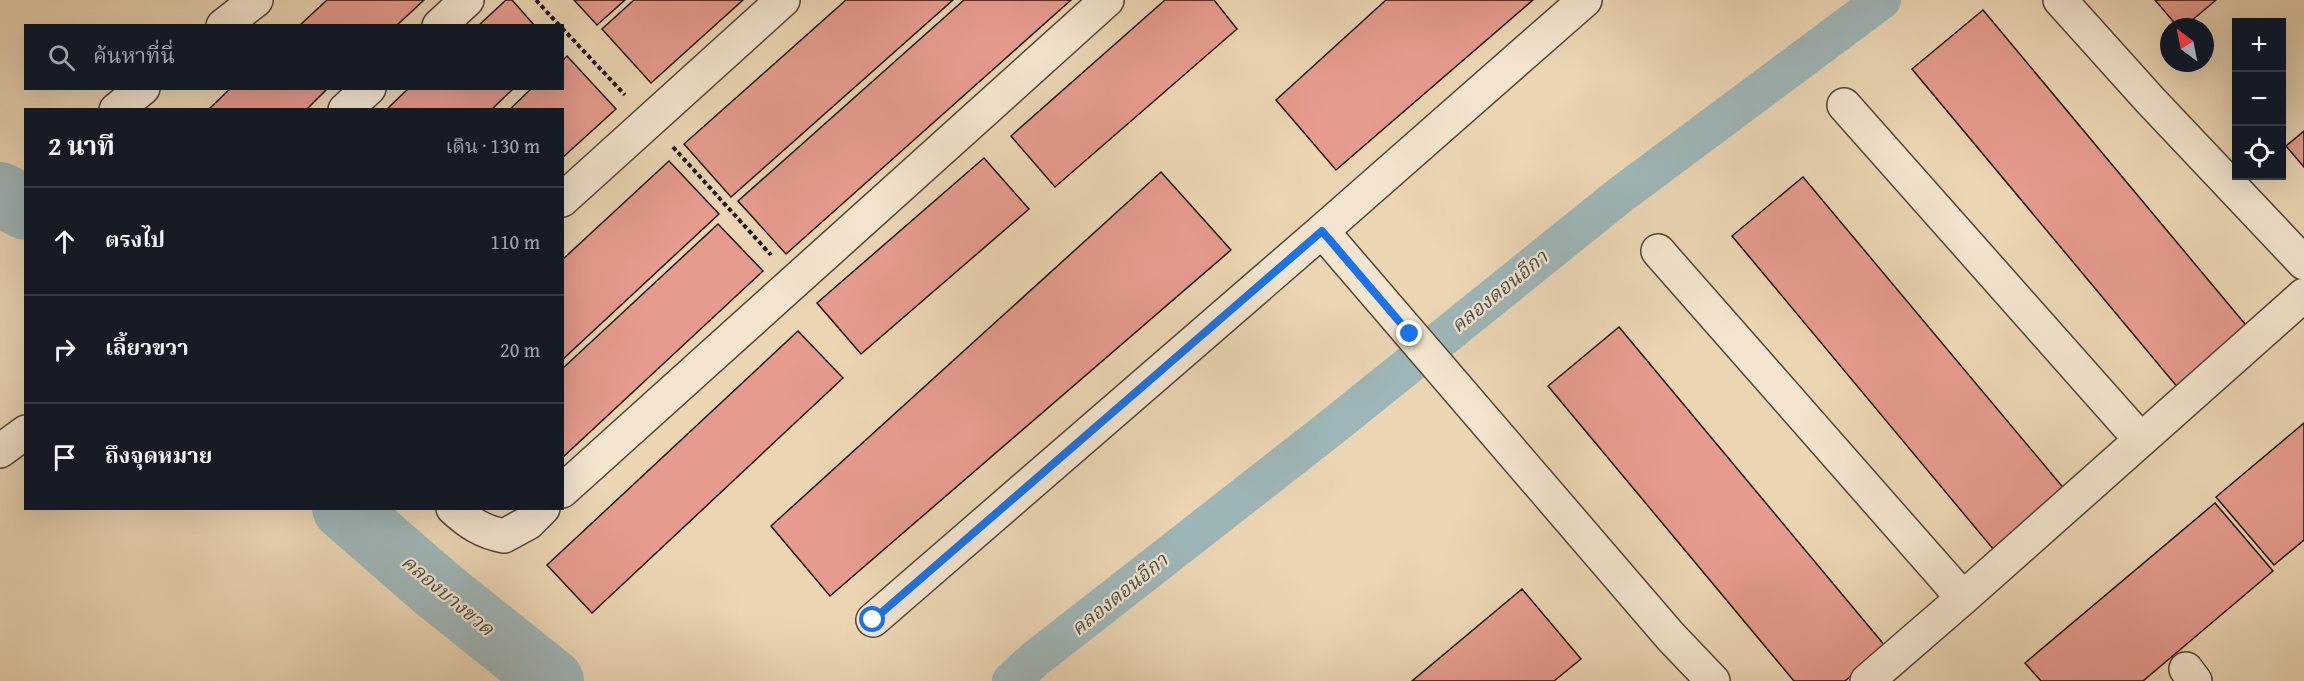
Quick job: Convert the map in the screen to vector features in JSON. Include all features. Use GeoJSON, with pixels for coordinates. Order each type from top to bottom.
{"type":"FeatureCollection","features":[{"type":"Feature","properties":{"kind":"street"},"geometry":{"type":"LineString","coordinates":[[226,24],[256,0]]}},
{"type":"Feature","properties":{"kind":"street"},"geometry":{"type":"LineString","coordinates":[[440,24],[467,0]]}},
{"type":"Feature","properties":{"kind":"street"},"geometry":{"type":"LineString","coordinates":[[564,198],[783,0]]}},
{"type":"Feature","properties":{"kind":"street"},"geometry":{"type":"LineString","coordinates":[[564,489],[1107,0]]}},
{"type":"Feature","properties":{"kind":"street"},"geometry":{"type":"LineString","coordinates":[[873,620],[1586,0]]}},
{"type":"Feature","properties":{"kind":"street"},"geometry":{"type":"LineString","coordinates":[[2060,0],[2150,100],[2304,263]]}},
{"type":"Feature","properties":{"kind":"street"},"geometry":{"type":"LineString","coordinates":[[119,108],[141,90]]}},
{"type":"Feature","properties":{"kind":"street"},"geometry":{"type":"LineString","coordinates":[[347,108],[367,90]]}},
{"type":"Feature","properties":{"kind":"street"},"geometry":{"type":"LineString","coordinates":[[1844,105],[2141,440]]}},
{"type":"Feature","properties":{"kind":"street"},"geometry":{"type":"LineString","coordinates":[[1322,231],[1671,637],[1713,681]]}},
{"type":"Feature","properties":{"kind":"street"},"geometry":{"type":"LineString","coordinates":[[1658,251],[1963,598]]}},
{"type":"Feature","properties":{"kind":"street"},"geometry":{"type":"LineString","coordinates":[[1867,681],[2304,295]]}},
{"type":"Feature","properties":{"kind":"street"},"geometry":{"type":"LineString","coordinates":[[0,451],[24,433]]}},
{"type":"Feature","properties":{"kind":"street"},"geometry":{"type":"LineString","coordinates":[[455,510],[466,520],[487,532],[504,536],[528,523],[541,510]]}},
{"type":"Feature","properties":{"kind":"path"},"geometry":{"type":"LineString","coordinates":[[537,0],[558,24]]}},
{"type":"Feature","properties":{"kind":"path"},"geometry":{"type":"LineString","coordinates":[[564,30],[795,282]]}},
{"type":"Feature","properties":{"kind":"building"},"geometry":{"type":"Polygon","coordinates":[[[327,0],[424,0],[398,24],[301,24],[327,0]]]}},
{"type":"Feature","properties":{"kind":"building"},"geometry":{"type":"Polygon","coordinates":[[[506,0],[512,0],[533,24],[480,24],[506,0]]]}},
{"type":"Feature","properties":{"kind":"building"},"geometry":{"type":"Polygon","coordinates":[[[574,0],[625,0],[597,25],[574,0]]]}},
{"type":"Feature","properties":{"kind":"building"},"geometry":{"type":"Polygon","coordinates":[[[634,0],[743,0],[651,83],[602,29],[634,0]]]}},
{"type":"Feature","properties":{"kind":"building"},"geometry":{"type":"Polygon","coordinates":[[[846,0],[953,0],[731,197],[684,144],[846,0]]]}},
{"type":"Feature","properties":{"kind":"building"},"geometry":{"type":"Polygon","coordinates":[[[964,0],[1071,0],[786,254],[738,201],[964,0]]]}},
{"type":"Feature","properties":{"kind":"building"},"geometry":{"type":"Polygon","coordinates":[[[1165,0],[1214,0],[1237,29],[1055,187],[1011,136],[1165,0]]]}},
{"type":"Feature","properties":{"kind":"building"},"geometry":{"type":"Polygon","coordinates":[[[1386,0],[1533,0],[1336,170],[1276,100],[1386,0]]]}},
{"type":"Feature","properties":{"kind":"building"},"geometry":{"type":"Polygon","coordinates":[[[2155,0],[2216,0],[2195,18],[2170,18],[2155,0]]]}},
{"type":"Feature","properties":{"kind":"building"},"geometry":{"type":"Polygon","coordinates":[[[1983,10],[2250,330],[2179,389],[1912,69],[1983,10]]]}},
{"type":"Feature","properties":{"kind":"building"},"geometry":{"type":"Polygon","coordinates":[[[567,56],[616,109],[564,156],[564,108],[511,108],[530,90],[564,90],[564,59],[567,56]]]}},
{"type":"Feature","properties":{"kind":"building"},"geometry":{"type":"Polygon","coordinates":[[[229,90],[326,90],[308,108],[210,108],[229,90]]]}},
{"type":"Feature","properties":{"kind":"building"},"geometry":{"type":"Polygon","coordinates":[[[407,90],[512,90],[493,108],[388,108],[407,90]]]}},
{"type":"Feature","properties":{"kind":"building"},"geometry":{"type":"Polygon","coordinates":[[[2304,131],[2304,167],[2286,146],[2304,131]]]}},
{"type":"Feature","properties":{"kind":"building"},"geometry":{"type":"Polygon","coordinates":[[[984,158],[1029,209],[861,354],[817,303],[984,158]]]}},
{"type":"Feature","properties":{"kind":"building"},"geometry":{"type":"Polygon","coordinates":[[[669,161],[719,214],[564,358],[564,258],[669,161]]]}},
{"type":"Feature","properties":{"kind":"building"},"geometry":{"type":"Polygon","coordinates":[[[1161,172],[1231,250],[830,596],[771,526],[1161,172]]]}},
{"type":"Feature","properties":{"kind":"building"},"geometry":{"type":"Polygon","coordinates":[[[1803,177],[2071,497],[1999,556],[1732,236],[1803,177]]]}},
{"type":"Feature","properties":{"kind":"building"},"geometry":{"type":"Polygon","coordinates":[[[718,224],[763,271],[564,456],[564,367],[718,224]]]}},
{"type":"Feature","properties":{"kind":"building"},"geometry":{"type":"Polygon","coordinates":[[[1619,327],[1886,647],[1845,681],[1794,681],[1548,386],[1619,327]]]}},
{"type":"Feature","properties":{"kind":"building"},"geometry":{"type":"Polygon","coordinates":[[[798,331],[843,378],[592,613],[547,565],[798,331]]]}},
{"type":"Feature","properties":{"kind":"building"},"geometry":{"type":"Polygon","coordinates":[[[2304,423],[2304,540],[2274,565],[2216,497],[2304,423]]]}},
{"type":"Feature","properties":{"kind":"building"},"geometry":{"type":"Polygon","coordinates":[[[2215,503],[2273,571],[2143,681],[2041,681],[2025,663],[2215,503]]]}},
{"type":"Feature","properties":{"kind":"building"},"geometry":{"type":"Polygon","coordinates":[[[1522,589],[1581,659],[1554,681],[1412,681],[1522,589]]]}},
{"type":"Feature","properties":{"kind":"waterway","name":"คลองดอนอีกา"},"geometry":{"type":"LineString","coordinates":[[1011,681],[1035,659],[1332,427],[1619,196],[1882,0]]}},
{"type":"Feature","properties":{"kind":"waterway","name":"คลองบางขวด"},"geometry":{"type":"LineString","coordinates":[[0,194],[24,207]]}},
{"type":"Feature","properties":{"kind":"waterway","name":"คลองบางขวด"},"geometry":{"type":"LineString","coordinates":[[346,510],[437,589],[552,681]]}},
{"type":"Feature","properties":{"kind":"route"},"geometry":{"type":"LineString","coordinates":[[873,620],[1322,231],[1410,334]]}}]}
